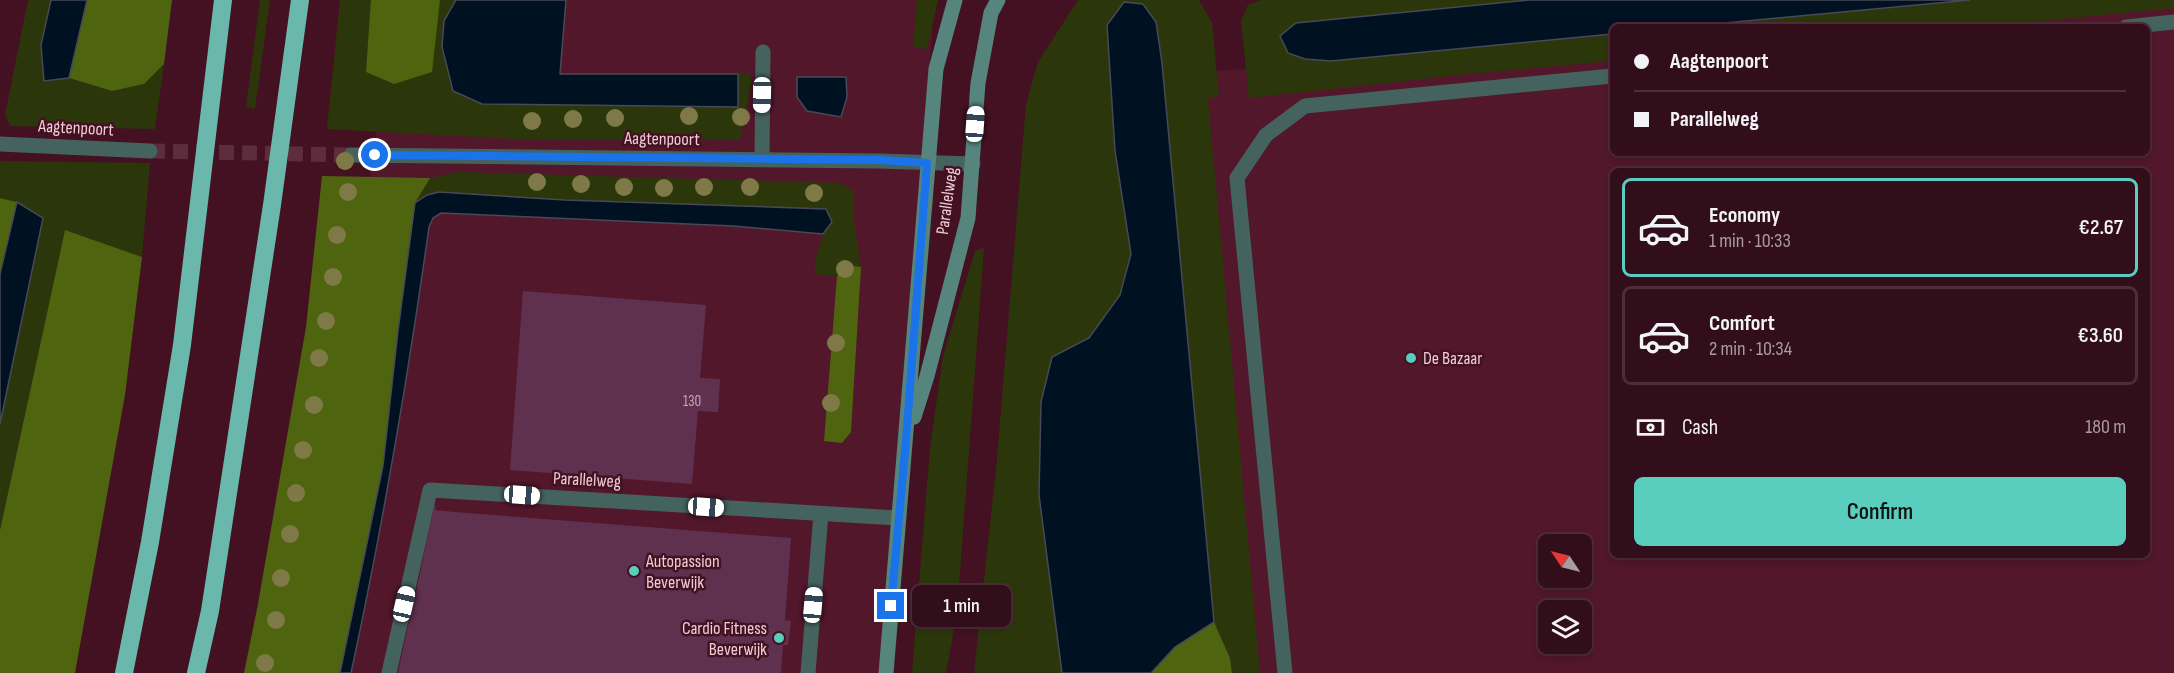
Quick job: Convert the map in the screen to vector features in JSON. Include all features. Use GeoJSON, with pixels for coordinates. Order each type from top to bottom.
{"type":"FeatureCollection","features":[{"type":"Feature","properties":{"kind":"highway"},"geometry":{"type":"LineString","coordinates":[[124,673],[150,542],[182,345],[223,0]]}},
{"type":"Feature","properties":{"kind":"highway"},"geometry":{"type":"LineString","coordinates":[[196,673],[210,611],[300,0]]}},
{"type":"Feature","properties":{"kind":"main road","name":"Parallelweg"},"geometry":{"type":"LineString","coordinates":[[886,673],[936,69],[955,0]]}},
{"type":"Feature","properties":{"kind":"main road","name":"Parallelweg"},"geometry":{"type":"LineString","coordinates":[[906,440],[927,376],[968,218],[978,83],[991,13],[998,0]]}},
{"type":"Feature","properties":{"kind":"street"},"geometry":{"type":"LineString","coordinates":[[2150,24],[2174,22]]}},
{"type":"Feature","properties":{"kind":"street"},"geometry":{"type":"LineString","coordinates":[[762,159],[763,52]]}},
{"type":"Feature","properties":{"kind":"street"},"geometry":{"type":"LineString","coordinates":[[1285,673],[1237,178],[1266,135],[1305,106],[1610,76]]}},
{"type":"Feature","properties":{"kind":"street","name":"Aagtenpoort"},"geometry":{"type":"LineString","coordinates":[[0,144],[150,151]]}},
{"type":"Feature","properties":{"kind":"street","name":"Aagtenpoort"},"geometry":{"type":"LineString","coordinates":[[351,155],[762,159],[973,164]]}},
{"type":"Feature","properties":{"kind":"street","name":"Parallelweg"},"geometry":{"type":"LineString","coordinates":[[389,673],[430,490],[898,518]]}},
{"type":"Feature","properties":{"kind":"street"},"geometry":{"type":"LineString","coordinates":[[808,673],[821,514]]}},
{"type":"Feature","properties":{"kind":"shaded area"},"geometry":{"type":"Polygon","coordinates":[[[396,0],[934,0],[889,673],[268,673],[323,496],[396,0]]]}},
{"type":"Feature","properties":{"kind":"shaded area","name":"De Bazaar"},"geometry":{"type":"Polygon","coordinates":[[[1959,0],[2174,0],[2174,673],[1233,673],[1187,74],[1610,33],[1610,156],[2150,156],[2150,24],[1710,24],[1959,0]]]}},
{"type":"Feature","properties":{"kind":"green space"},"geometry":{"type":"Polygon","coordinates":[[[28,0],[51,0],[41,45],[44,81],[69,78],[112,91],[144,84],[164,64],[155,129],[10,126],[5,115],[28,0]]]}},
{"type":"Feature","properties":{"kind":"green space"},"geometry":{"type":"Polygon","coordinates":[[[87,0],[172,0],[164,64],[144,84],[112,91],[69,78],[87,0]]]}},
{"type":"Feature","properties":{"kind":"green space"},"geometry":{"type":"Polygon","coordinates":[[[260,0],[270,0],[255,109],[246,107],[260,0]]]}},
{"type":"Feature","properties":{"kind":"green space"},"geometry":{"type":"Polygon","coordinates":[[[340,0],[456,0],[445,21],[442,48],[453,91],[738,106],[738,74],[750,74],[752,81],[740,140],[515,139],[327,129],[340,0]]]}},
{"type":"Feature","properties":{"kind":"green space"},"geometry":{"type":"Polygon","coordinates":[[[371,0],[440,0],[432,72],[394,84],[366,72],[371,0]]]}},
{"type":"Feature","properties":{"kind":"green space"},"geometry":{"type":"Polygon","coordinates":[[[917,0],[938,0],[927,49],[913,47],[917,0]]]}},
{"type":"Feature","properties":{"kind":"green space"},"geometry":{"type":"Polygon","coordinates":[[[1078,0],[1199,0],[1212,23],[1219,96],[1208,98],[1260,673],[1232,673],[1230,658],[1214,622],[1162,63],[1156,22],[1143,4],[1124,2],[1115,150],[1131,254],[1120,295],[1089,338],[1052,357],[1039,495],[1062,673],[974,673],[997,459],[1026,104],[1038,62],[1078,0]]]}},
{"type":"Feature","properties":{"kind":"green space"},"geometry":{"type":"Polygon","coordinates":[[[1261,0],[1529,0],[1297,23],[1280,36],[1288,53],[1331,61],[1610,34],[1610,61],[1249,98],[1241,21],[1248,5],[1261,0]]]}},
{"type":"Feature","properties":{"kind":"green space"},"geometry":{"type":"Polygon","coordinates":[[[1970,0],[2174,0],[2174,8],[2010,24],[1714,24],[1970,0]]]}},
{"type":"Feature","properties":{"kind":"green space"},"geometry":{"type":"Polygon","coordinates":[[[0,161],[150,163],[142,257],[65,230],[0,530],[0,424],[43,218],[17,202],[0,198],[0,161]]]}},
{"type":"Feature","properties":{"kind":"green space"},"geometry":{"type":"Polygon","coordinates":[[[459,172],[841,183],[854,192],[854,220],[861,267],[846,265],[837,276],[814,274],[819,246],[832,222],[826,209],[565,200],[439,192],[427,195],[415,203],[430,178],[459,172]]]}},
{"type":"Feature","properties":{"kind":"green space"},"geometry":{"type":"Polygon","coordinates":[[[322,176],[430,178],[415,203],[383,466],[340,673],[244,673],[306,327],[322,176]]]}},
{"type":"Feature","properties":{"kind":"green space"},"geometry":{"type":"Polygon","coordinates":[[[0,198],[17,202],[0,274],[0,198]]]}},
{"type":"Feature","properties":{"kind":"green space"},"geometry":{"type":"Polygon","coordinates":[[[65,230],[142,257],[125,395],[75,673],[0,673],[0,530],[65,230]]]}},
{"type":"Feature","properties":{"kind":"green space"},"geometry":{"type":"Polygon","coordinates":[[[984,248],[957,613],[946,673],[912,673],[930,448],[943,356],[975,251],[984,248]]]}},
{"type":"Feature","properties":{"kind":"green space"},"geometry":{"type":"Polygon","coordinates":[[[846,265],[861,267],[851,432],[842,443],[824,441],[837,276],[846,265]]]}},
{"type":"Feature","properties":{"kind":"green space"},"geometry":{"type":"Polygon","coordinates":[[[1214,622],[1230,658],[1232,673],[1151,673],[1175,647],[1214,622]]]}},
{"type":"Feature","properties":{"kind":"water"},"geometry":{"type":"Polygon","coordinates":[[[51,0],[87,0],[69,78],[44,81],[41,45],[51,0]]]}},
{"type":"Feature","properties":{"kind":"water"},"geometry":{"type":"Polygon","coordinates":[[[456,0],[566,0],[560,74],[738,74],[738,107],[482,104],[453,91],[442,47],[444,21],[456,0]]]}},
{"type":"Feature","properties":{"kind":"water"},"geometry":{"type":"Polygon","coordinates":[[[1529,0],[1970,0],[1714,24],[1610,24],[1610,34],[1331,61],[1305,59],[1288,53],[1280,36],[1296,23],[1529,0]]]}},
{"type":"Feature","properties":{"kind":"water"},"geometry":{"type":"Polygon","coordinates":[[[1124,2],[1143,4],[1156,22],[1162,63],[1214,622],[1175,647],[1151,673],[1062,673],[1039,495],[1041,402],[1052,357],[1089,338],[1120,295],[1131,254],[1115,151],[1107,25],[1124,2]]]}},
{"type":"Feature","properties":{"kind":"water"},"geometry":{"type":"Polygon","coordinates":[[[797,77],[846,77],[847,97],[841,117],[807,111],[797,97],[797,77]]]}},
{"type":"Feature","properties":{"kind":"water"},"geometry":{"type":"Polygon","coordinates":[[[439,192],[565,200],[826,209],[832,222],[823,234],[733,226],[441,213],[433,218],[429,227],[394,451],[363,617],[351,673],[340,673],[383,466],[415,203],[427,195],[439,192]]]}},
{"type":"Feature","properties":{"kind":"water"},"geometry":{"type":"Polygon","coordinates":[[[17,202],[43,218],[0,424],[0,274],[17,202]]]}},
{"type":"Feature","properties":{"kind":"building"},"geometry":{"type":"Polygon","coordinates":[[[523,291],[706,305],[700,378],[720,379],[718,412],[698,411],[692,484],[510,470],[523,291]]]}},
{"type":"Feature","properties":{"kind":"building"},"geometry":{"type":"Polygon","coordinates":[[[434,506],[436,506],[435,510],[454,512],[791,538],[785,620],[791,621],[788,645],[783,645],[781,673],[398,673],[410,616],[405,614],[410,590],[416,592],[434,506]]]}},
{"type":"Feature","properties":{"kind":"tunnel"},"geometry":{"type":"LineString","coordinates":[[150,151],[351,155]]}},
{"type":"Feature","properties":{"kind":"place","name":"De Bazaar"},"geometry":{"type":"Point","coordinates":[1411,358]}},
{"type":"Feature","properties":{"kind":"place","name":"Autopassion Beverwijk"},"geometry":{"type":"Point","coordinates":[634,571]}},
{"type":"Feature","properties":{"kind":"place","name":"Cardio Fitness Beverwijk"},"geometry":{"type":"Point","coordinates":[779,638]}},
{"type":"Feature","properties":{"kind":"route"},"geometry":{"type":"LineString","coordinates":[[375,155],[879,160],[927,163],[891,606]]}}]}
